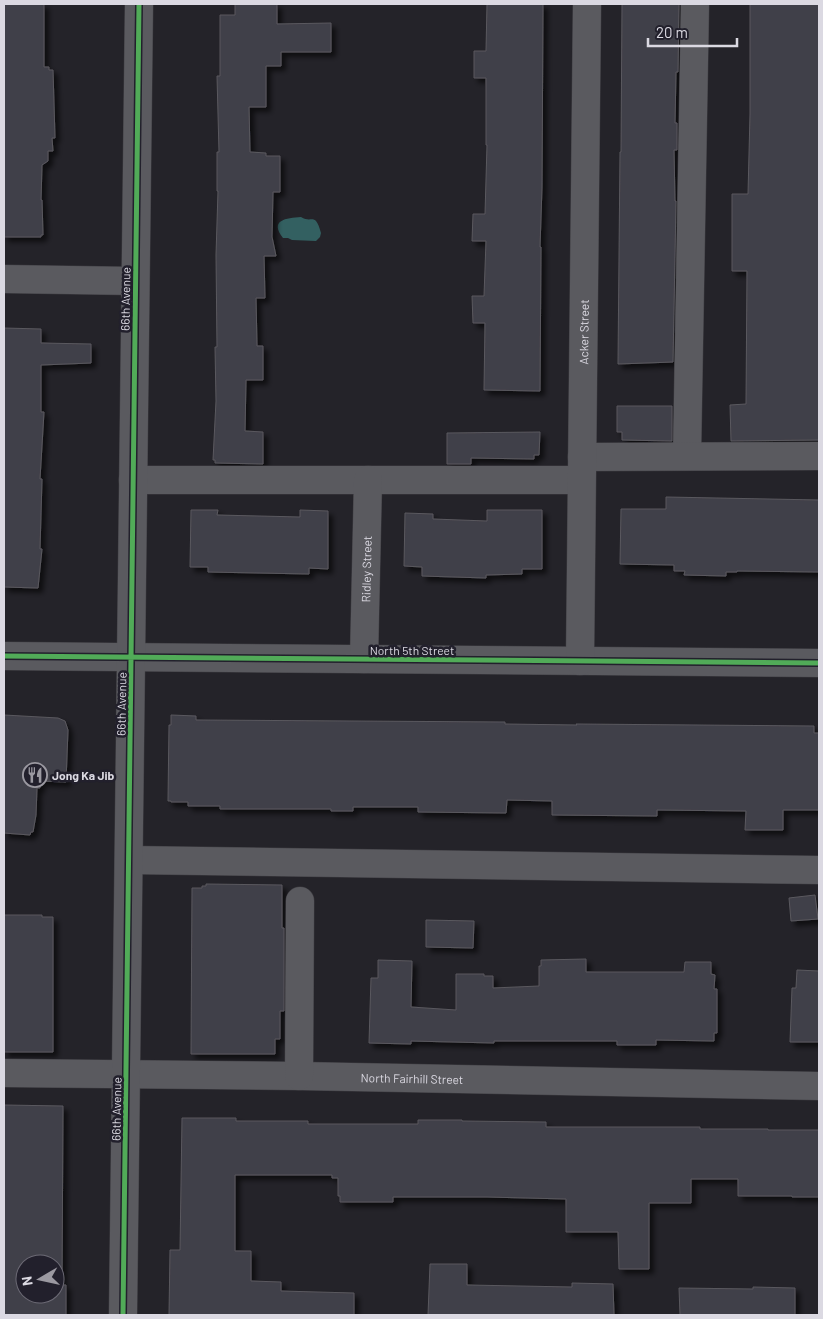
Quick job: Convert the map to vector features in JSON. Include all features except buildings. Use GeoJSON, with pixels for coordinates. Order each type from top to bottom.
{"type":"FeatureCollection","features":[{"type":"Feature","properties":{"kind":"street","name":"66th Avenue"},"geometry":{"type":"LineString","coordinates":[[124,1315],[138,4]]}},
{"type":"Feature","properties":{"kind":"street","name":"Acker Street"},"geometry":{"type":"LineString","coordinates":[[580,661],[587,4]]}},
{"type":"Feature","properties":{"kind":"street"},"geometry":{"type":"LineString","coordinates":[[687,456],[695,4]]}},
{"type":"Feature","properties":{"kind":"street"},"geometry":{"type":"LineString","coordinates":[[4,279],[135,281]]}},
{"type":"Feature","properties":{"kind":"street"},"geometry":{"type":"LineString","coordinates":[[133,480],[368,480],[581,468],[687,456],[819,456]]}},
{"type":"Feature","properties":{"kind":"street","name":"Ridley Street"},"geometry":{"type":"LineString","coordinates":[[364,659],[368,480]]}},
{"type":"Feature","properties":{"kind":"street","name":"North 5th Street"},"geometry":{"type":"LineString","coordinates":[[4,656],[819,663]]}},
{"type":"Feature","properties":{"kind":"street"},"geometry":{"type":"LineString","coordinates":[[129,860],[819,870]]}},
{"type":"Feature","properties":{"kind":"street"},"geometry":{"type":"LineString","coordinates":[[299,1076],[300,901]]}},
{"type":"Feature","properties":{"kind":"street","name":"North Fairhill Street"},"geometry":{"type":"LineString","coordinates":[[4,1073],[299,1076],[819,1086]]}},
{"type":"Feature","properties":{"kind":"water"},"geometry":{"type":"Polygon","coordinates":[[[301,217],[313,219],[317,222],[321,233],[316,241],[283,238],[279,232],[278,227],[281,221],[301,217]]]}},
{"type":"Feature","properties":{"kind":"cycle path"},"geometry":{"type":"LineString","coordinates":[[123,1315],[139,4]]}},
{"type":"Feature","properties":{"kind":"cycle path"},"geometry":{"type":"LineString","coordinates":[[4,656],[819,663]]}},
{"type":"Feature","properties":{"kind":"place","name":"Jong Ka Jib"},"geometry":{"type":"Point","coordinates":[35,775]}}]}
